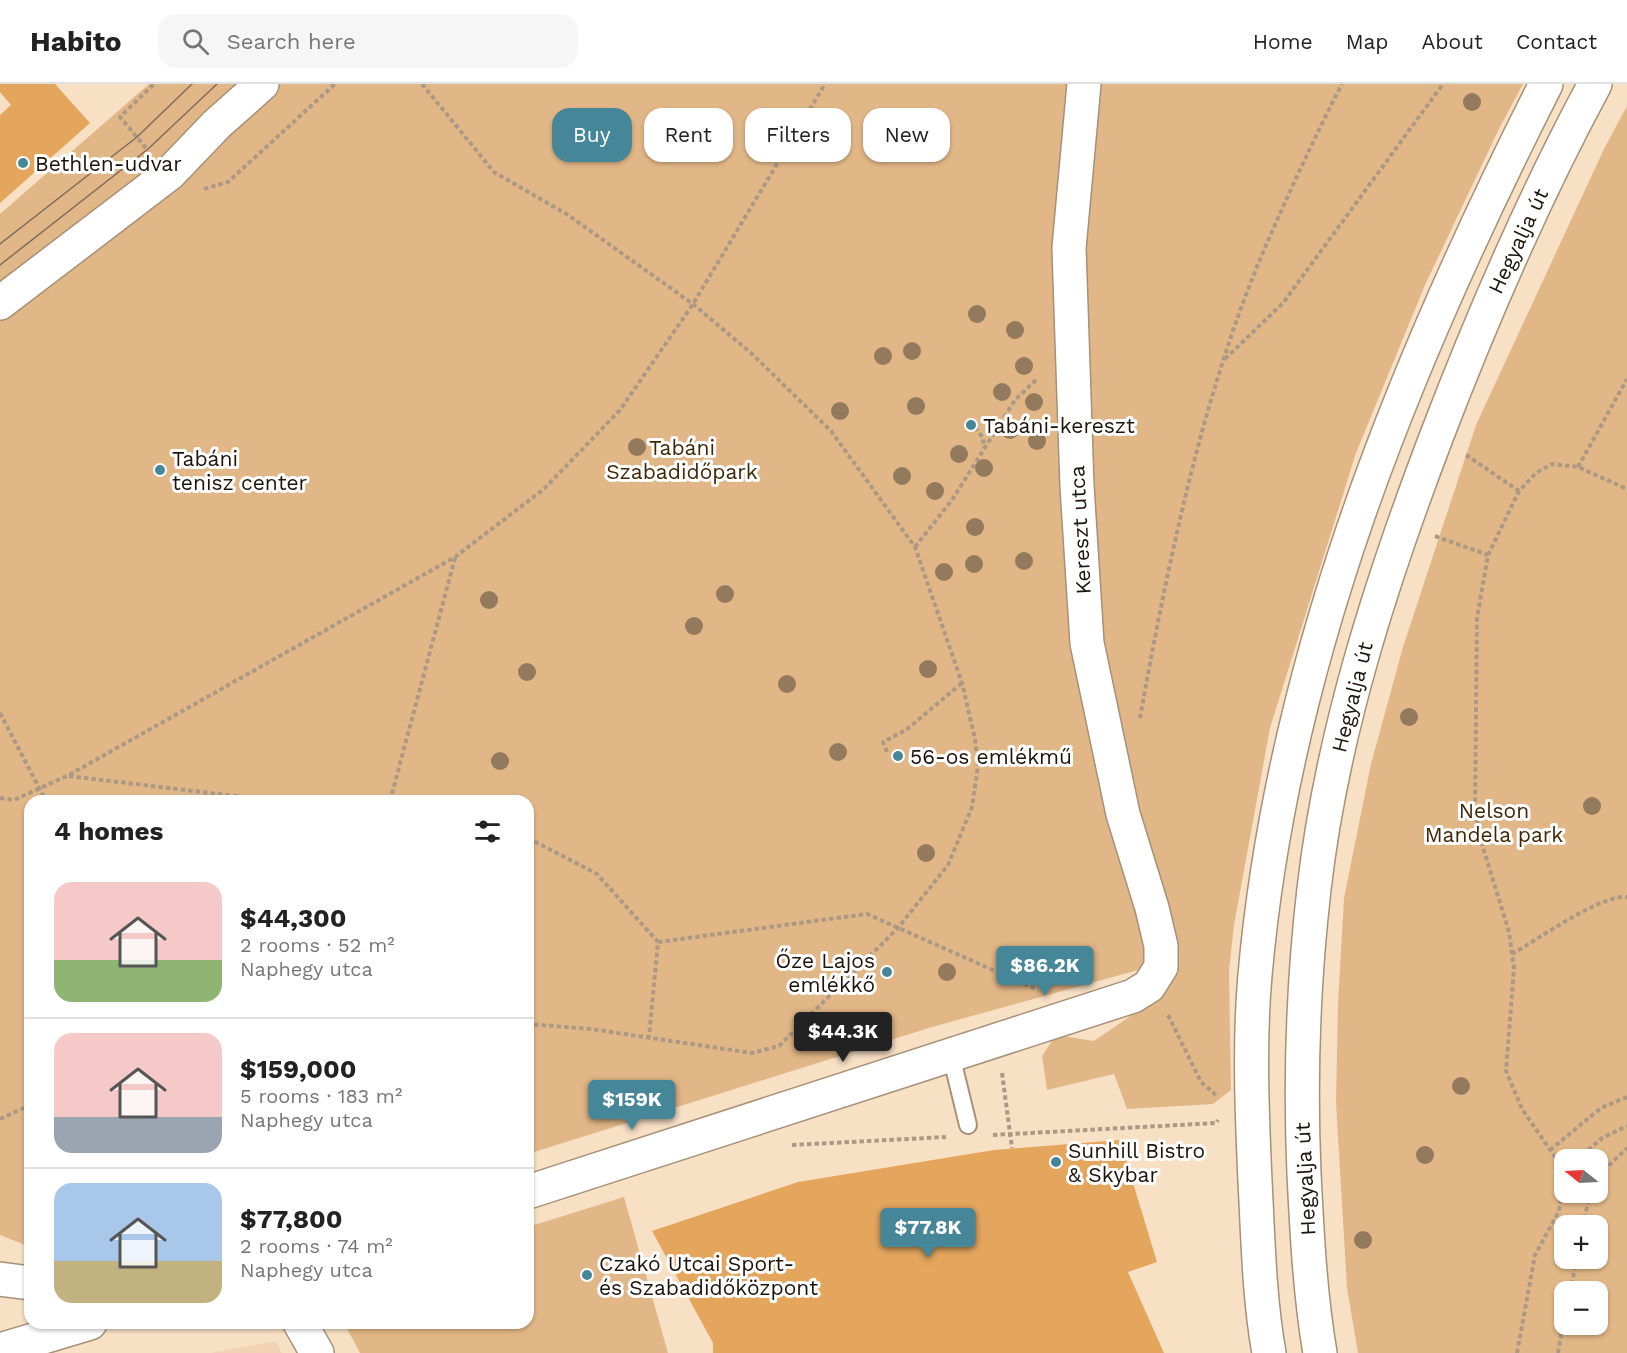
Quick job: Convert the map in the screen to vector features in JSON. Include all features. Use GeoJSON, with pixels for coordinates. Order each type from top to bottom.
{"type":"FeatureCollection","features":[{"type":"Feature","properties":{"kind":"main road"},"geometry":{"type":"LineString","coordinates":[[0,303],[169,174],[217,124],[262,84]]}},
{"type":"Feature","properties":{"kind":"main road","name":"Kereszt utca"},"geometry":{"type":"LineString","coordinates":[[1084,84],[1069,248],[1077,486],[1087,643],[1123,814],[1152,908],[1161,946],[1161,967]]}},
{"type":"Feature","properties":{"kind":"main road","name":"Hegyalja út"},"geometry":{"type":"LineString","coordinates":[[1269,1353],[1257,1236],[1252,1103],[1255,976],[1273,837],[1289,753],[1311,665],[1346,550],[1384,444],[1432,324],[1499,177],[1546,84]]}},
{"type":"Feature","properties":{"kind":"main road","name":"Hegyalja út"},"geometry":{"type":"LineString","coordinates":[[1320,1353],[1306,1230],[1301,1102],[1304,986],[1314,886],[1329,793],[1350,697],[1383,582],[1426,464],[1500,280],[1595,84]]}},
{"type":"Feature","properties":{"kind":"main road"},"geometry":{"type":"LineString","coordinates":[[534,1190],[1133,996],[1149,986],[1161,967]]}},
{"type":"Feature","properties":{"kind":"main road"},"geometry":{"type":"LineString","coordinates":[[0,1279],[24,1282]]}},
{"type":"Feature","properties":{"kind":"main road"},"geometry":{"type":"LineString","coordinates":[[0,1350],[70,1329]]}},
{"type":"Feature","properties":{"kind":"main road"},"geometry":{"type":"LineString","coordinates":[[303,1329],[316,1353]]}},
{"type":"Feature","properties":{"kind":"lane"},"geometry":{"type":"LineString","coordinates":[[951,1054],[968,1125]]}},
{"type":"Feature","properties":{"kind":"path"},"geometry":{"type":"LineString","coordinates":[[147,149],[120,117],[154,84]]}},
{"type":"Feature","properties":{"kind":"path"},"geometry":{"type":"LineString","coordinates":[[197,191],[228,182],[335,84]]}},
{"type":"Feature","properties":{"kind":"path"},"geometry":{"type":"LineString","coordinates":[[422,84],[494,172],[568,215],[693,304],[751,353],[831,431],[915,547],[962,683],[975,739],[978,766],[972,807],[948,865],[898,928],[779,1046],[752,1053],[534,1025]]}},
{"type":"Feature","properties":{"kind":"path"},"geometry":{"type":"LineString","coordinates":[[27,795],[69,776],[456,557],[544,489],[621,410],[693,304],[825,84]]}},
{"type":"Feature","properties":{"kind":"path"},"geometry":{"type":"LineString","coordinates":[[1140,721],[1184,501],[1224,360],[1261,258],[1342,84]]}},
{"type":"Feature","properties":{"kind":"path"},"geometry":{"type":"LineString","coordinates":[[1224,360],[1283,303],[1443,84]]}},
{"type":"Feature","properties":{"kind":"path"},"geometry":{"type":"LineString","coordinates":[[915,547],[952,500],[1015,400],[1040,376]]}},
{"type":"Feature","properties":{"kind":"path"},"geometry":{"type":"LineString","coordinates":[[1578,467],[1627,379]]}},
{"type":"Feature","properties":{"kind":"path"},"geometry":{"type":"LineString","coordinates":[[975,427],[983,438],[984,448]]}},
{"type":"Feature","properties":{"kind":"path"},"geometry":{"type":"LineString","coordinates":[[1460,452],[1519,490]]}},
{"type":"Feature","properties":{"kind":"path"},"geometry":{"type":"LineString","coordinates":[[1554,1156],[1522,1109],[1506,1071],[1514,968],[1509,932],[1481,841],[1475,809],[1478,618],[1488,555],[1519,490],[1536,473],[1552,464],[1578,467],[1627,489]]}},
{"type":"Feature","properties":{"kind":"path"},"geometry":{"type":"LineString","coordinates":[[1432,536],[1488,555]]}},
{"type":"Feature","properties":{"kind":"path"},"geometry":{"type":"LineString","coordinates":[[392,795],[456,557]]}},
{"type":"Feature","properties":{"kind":"path"},"geometry":{"type":"LineString","coordinates":[[887,752],[883,742],[906,729],[962,683]]}},
{"type":"Feature","properties":{"kind":"path"},"geometry":{"type":"LineString","coordinates":[[0,713],[43,795]]}},
{"type":"Feature","properties":{"kind":"path"},"geometry":{"type":"LineString","coordinates":[[69,776],[226,795]]}},
{"type":"Feature","properties":{"kind":"path"},"geometry":{"type":"LineString","coordinates":[[0,798],[14,800],[24,796]]}},
{"type":"Feature","properties":{"kind":"path"},"geometry":{"type":"LineString","coordinates":[[534,841],[597,874],[658,942],[649,1038]]}},
{"type":"Feature","properties":{"kind":"path"},"geometry":{"type":"LineString","coordinates":[[1512,954],[1597,904],[1615,896],[1627,897]]}},
{"type":"Feature","properties":{"kind":"path"},"geometry":{"type":"LineString","coordinates":[[658,942],[867,914],[1044,993]]}},
{"type":"Feature","properties":{"kind":"path"},"geometry":{"type":"LineString","coordinates":[[1161,967],[1165,1008],[1202,1082],[1219,1096]]}},
{"type":"Feature","properties":{"kind":"path"},"geometry":{"type":"LineString","coordinates":[[998,1039],[1012,1148]]}},
{"type":"Feature","properties":{"kind":"path"},"geometry":{"type":"LineString","coordinates":[[1550,1150],[1601,1108],[1627,1097]]}},
{"type":"Feature","properties":{"kind":"path"},"geometry":{"type":"LineString","coordinates":[[0,1119],[24,1108]]}},
{"type":"Feature","properties":{"kind":"path"},"geometry":{"type":"LineString","coordinates":[[1590,1149],[1602,1138],[1627,1126]]}},
{"type":"Feature","properties":{"kind":"path"},"geometry":{"type":"LineString","coordinates":[[1608,1166],[1627,1148]]}},
{"type":"Feature","properties":{"kind":"path"},"geometry":{"type":"LineString","coordinates":[[1517,1353],[1535,1255],[1559,1211],[1560,1203]]}},
{"type":"Feature","properties":{"kind":"path"},"geometry":{"type":"LineString","coordinates":[[1558,1353],[1561,1335]]}},
{"type":"Feature","properties":{"kind":"shaded area"},"geometry":{"type":"Polygon","coordinates":[[[276,1341],[282,1353],[211,1353],[276,1341]]]}},
{"type":"Feature","properties":{"kind":"green space","name":"Tabáni Szabadidőpark"},"geometry":{"type":"Polygon","coordinates":[[[149,84],[1523,84],[1499,129],[1425,285],[1356,453],[1270,728],[1234,925],[1229,971],[1231,1090],[1213,1104],[1127,1109],[1114,1074],[1047,1090],[1042,1056],[1056,1035],[1094,1041],[1129,1017],[1148,996],[1142,969],[932,1027],[534,1152],[534,795],[24,795],[24,1245],[0,1235],[0,214],[149,84]]]}},
{"type":"Feature","properties":{"kind":"green space","name":"Nelson Mandela park"},"geometry":{"type":"Polygon","coordinates":[[[1627,106],[1627,1353],[1358,1353],[1347,1288],[1336,1103],[1338,1003],[1344,898],[1371,764],[1403,647],[1476,425],[1604,149],[1627,106]]]}},
{"type":"Feature","properties":{"kind":"green space","name":"Czakó Utcai Sport- és Szabadidőközpont"},"geometry":{"type":"Polygon","coordinates":[[[624,1197],[668,1353],[360,1353],[347,1329],[534,1329],[534,1225],[624,1197]]]}},
{"type":"Feature","properties":{"kind":"building","name":"Bethlen-udvar"},"geometry":{"type":"Polygon","coordinates":[[[0,84],[55,84],[90,123],[0,203],[0,115],[11,105],[0,92],[0,84]]]}},
{"type":"Feature","properties":{"kind":"building"},"geometry":{"type":"Polygon","coordinates":[[[1120,1140],[1157,1262],[1128,1272],[1164,1353],[713,1353],[713,1343],[652,1231],[798,1182],[994,1150],[1120,1140]]]}},
{"type":"Feature","properties":{"kind":"tram line"},"geometry":{"type":"LineString","coordinates":[[0,244],[137,137],[192,84]]}},
{"type":"Feature","properties":{"kind":"tram line"},"geometry":{"type":"LineString","coordinates":[[0,265],[148,149],[217,84]]}},
{"type":"Feature","properties":{"kind":"place","name":"Bethlen-udvar"},"geometry":{"type":"Point","coordinates":[23,163]}},
{"type":"Feature","properties":{"kind":"place","name":"Tabáni-kereszt"},"geometry":{"type":"Point","coordinates":[971,425]}},
{"type":"Feature","properties":{"kind":"place","name":"Tabáni tenisz center"},"geometry":{"type":"Point","coordinates":[160,470]}},
{"type":"Feature","properties":{"kind":"place","name":"56-os emlékmű"},"geometry":{"type":"Point","coordinates":[898,756]}},
{"type":"Feature","properties":{"kind":"place","name":"Őze Lajos emlékkő"},"geometry":{"type":"Point","coordinates":[887,972]}},
{"type":"Feature","properties":{"kind":"place","name":"Sunhill Bistro & Skybar"},"geometry":{"type":"Point","coordinates":[1056,1162]}},
{"type":"Feature","properties":{"kind":"place","name":"Czakó Utcai Sport- és Szabadidőközpont"},"geometry":{"type":"Point","coordinates":[587,1275]}}]}
